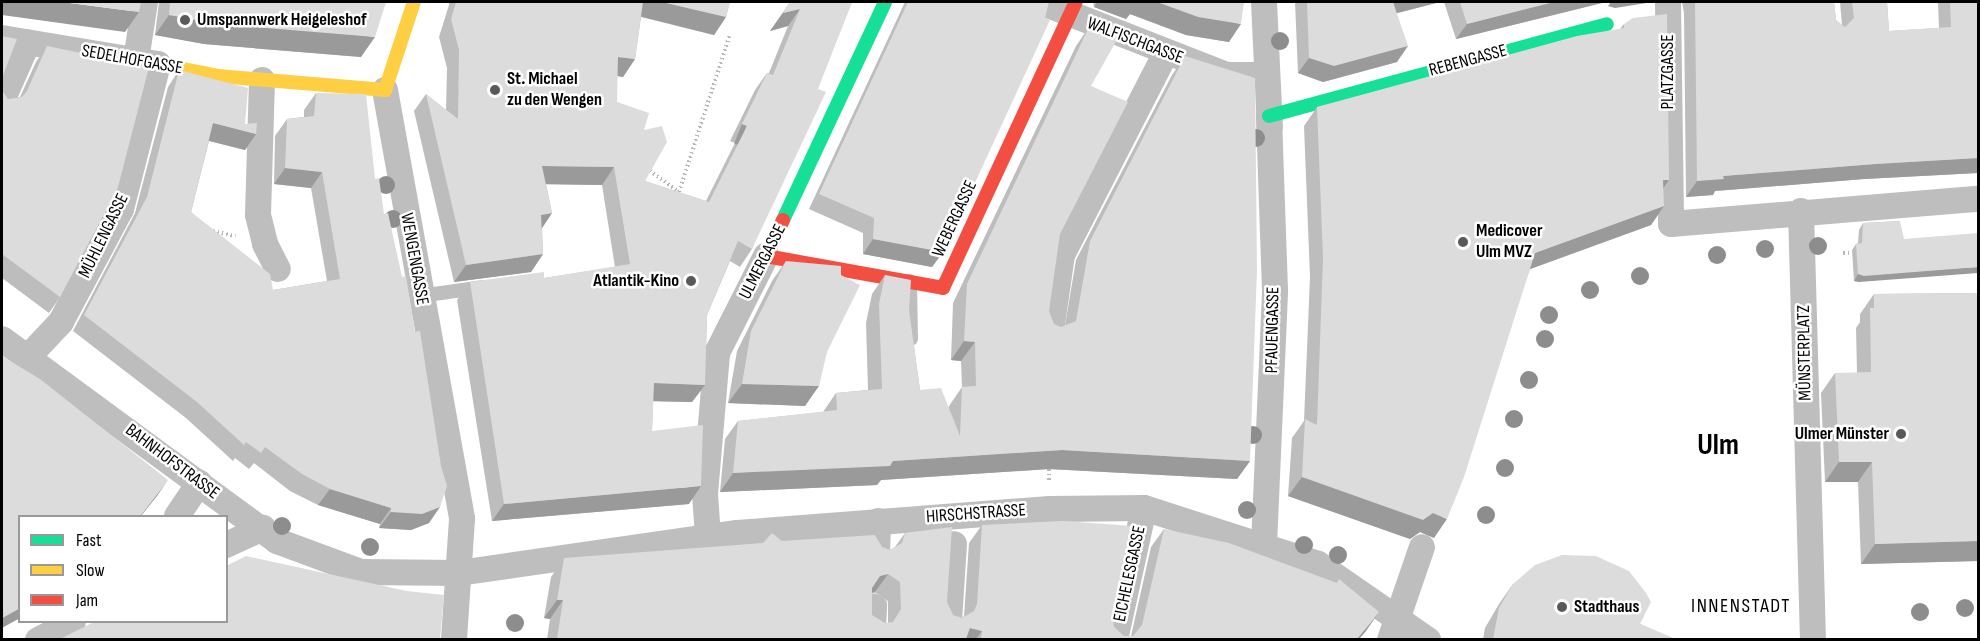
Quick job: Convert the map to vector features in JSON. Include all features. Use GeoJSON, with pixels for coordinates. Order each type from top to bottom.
{"type":"FeatureCollection","features":[{"type":"Feature","properties":{"kind":"street","name":"MÜHLENGASSE"},"geometry":{"type":"LineString","coordinates":[[28,357],[61,322],[121,209],[147,62],[145,2]]}},
{"type":"Feature","properties":{"kind":"street","name":"WENGENGASSE"},"geometry":{"type":"LineString","coordinates":[[414,2],[385,90],[420,296],[462,519],[459,573]]}},
{"type":"Feature","properties":{"kind":"street","name":"ULMERGASSE"},"geometry":{"type":"LineString","coordinates":[[708,537],[705,494],[717,353],[766,256],[885,2]]}},
{"type":"Feature","properties":{"kind":"street","name":"WALFISCHGASSE"},"geometry":{"type":"LineString","coordinates":[[1040,2],[1071,8],[1166,53],[1226,75],[1267,75]]}},
{"type":"Feature","properties":{"kind":"street","name":"PFAUENGASSE"},"geometry":{"type":"LineString","coordinates":[[1264,2],[1275,290],[1264,544]]}},
{"type":"Feature","properties":{"kind":"street","name":"WEBERGASSE"},"geometry":{"type":"LineString","coordinates":[[766,256],[943,288],[1071,8]]}},
{"type":"Feature","properties":{"kind":"street","name":"REBENGASSE"},"geometry":{"type":"LineString","coordinates":[[1270,121],[1644,16]]}},
{"type":"Feature","properties":{"kind":"street","name":"PLATZGASSE"},"geometry":{"type":"LineString","coordinates":[[1644,16],[1671,224],[1801,211]]}},
{"type":"Feature","properties":{"kind":"street","name":"SEDELHOFGASSE"},"geometry":{"type":"LineString","coordinates":[[2,38],[262,80],[385,90]]}},
{"type":"Feature","properties":{"kind":"street"},"geometry":{"type":"LineString","coordinates":[[2,101],[28,42]]}},
{"type":"Feature","properties":{"kind":"street"},"geometry":{"type":"LineString","coordinates":[[1051,331],[1054,287],[1066,246],[1166,53]]}},
{"type":"Feature","properties":{"kind":"street"},"geometry":{"type":"LineString","coordinates":[[262,80],[258,215],[265,244],[278,269]]}},
{"type":"Feature","properties":{"kind":"street"},"geometry":{"type":"LineString","coordinates":[[1801,211],[1978,199]]}},
{"type":"Feature","properties":{"kind":"street","name":"MÜNSTERPLATZ"},"geometry":{"type":"LineString","coordinates":[[1801,211],[1813,639]]}},
{"type":"Feature","properties":{"kind":"street","name":"BAHNHOFSTRASSE"},"geometry":{"type":"LineString","coordinates":[[2,339],[263,528],[277,541],[361,572],[459,573],[493,565]]}},
{"type":"Feature","properties":{"kind":"street"},"geometry":{"type":"LineString","coordinates":[[178,515],[199,483]]}},
{"type":"Feature","properties":{"kind":"street","name":"HIRSCHSTRASSE"},"geometry":{"type":"LineString","coordinates":[[493,565],[708,537],[878,521],[1050,509],[1144,508],[1264,544],[1318,564],[1395,630],[1428,639]]}},
{"type":"Feature","properties":{"kind":"street","name":"EICHELESGASSE"},"geometry":{"type":"LineString","coordinates":[[1115,639],[1144,508]]}},
{"type":"Feature","properties":{"kind":"street"},"geometry":{"type":"LineString","coordinates":[[877,553],[878,521]]}},
{"type":"Feature","properties":{"kind":"street"},"geometry":{"type":"LineString","coordinates":[[228,544],[263,528]]}},
{"type":"Feature","properties":{"kind":"street","name":"HIRSCHSTRASSE"},"geometry":{"type":"LineString","coordinates":[[949,621],[954,544]]}},
{"type":"Feature","properties":{"kind":"street"},"geometry":{"type":"LineString","coordinates":[[1395,630],[1422,547]]}},
{"type":"Feature","properties":{"kind":"street"},"geometry":{"type":"LineString","coordinates":[[454,639],[459,573]]}},
{"type":"Feature","properties":{"kind":"street"},"geometry":{"type":"LineString","coordinates":[[38,639],[69,623]]}},
{"type":"Feature","properties":{"kind":"lane"},"geometry":{"type":"LineString","coordinates":[[910,281],[911,352]]}},
{"type":"Feature","properties":{"kind":"lane"},"geometry":{"type":"LineString","coordinates":[[420,296],[498,285]]}},
{"type":"Feature","properties":{"kind":"path"},"geometry":{"type":"LineString","coordinates":[[678,192],[730,34]]}},
{"type":"Feature","properties":{"kind":"path"},"geometry":{"type":"LineString","coordinates":[[644,167],[678,192],[689,197]]}},
{"type":"Feature","properties":{"kind":"path"},"geometry":{"type":"LineString","coordinates":[[210,230],[265,244]]}},
{"type":"Feature","properties":{"kind":"path"},"geometry":{"type":"LineString","coordinates":[[1844,253],[1852,253]]}},
{"type":"Feature","properties":{"kind":"building"},"geometry":{"type":"Polygon","coordinates":[[[62,2],[141,2],[139,12],[62,2]]]}},
{"type":"Feature","properties":{"kind":"building"},"geometry":{"type":"Polygon","coordinates":[[[170,2],[386,2],[375,37],[218,24],[169,15],[170,2]]]}},
{"type":"Feature","properties":{"kind":"building"},"geometry":{"type":"Polygon","coordinates":[[[456,2],[643,2],[635,59],[618,57],[617,102],[649,113],[644,130],[662,126],[667,142],[645,181],[709,202],[747,126],[742,124],[767,73],[773,75],[800,9],[783,13],[790,2],[852,2],[818,89],[826,92],[752,249],[738,241],[707,315],[705,385],[654,383],[652,431],[703,425],[701,486],[504,504],[470,282],[544,272],[544,278],[630,264],[614,167],[542,166],[552,213],[541,215],[543,254],[466,265],[426,94],[458,119],[459,50],[451,19],[456,2]]]}},
{"type":"Feature","properties":{"kind":"building"},"geometry":{"type":"Polygon","coordinates":[[[662,2],[730,2],[726,17],[662,2]]]}},
{"type":"Feature","properties":{"kind":"building"},"geometry":{"type":"Polygon","coordinates":[[[908,2],[1049,2],[1045,18],[1050,20],[943,252],[873,239],[874,218],[819,194],[908,2]]]}},
{"type":"Feature","properties":{"kind":"building"},"geometry":{"type":"Polygon","coordinates":[[[1157,2],[1244,2],[1241,24],[1198,17],[1157,2]]]}},
{"type":"Feature","properties":{"kind":"building"},"geometry":{"type":"Polygon","coordinates":[[[1307,2],[1393,2],[1408,46],[1334,66],[1309,58],[1307,2]]]}},
{"type":"Feature","properties":{"kind":"building"},"geometry":{"type":"Polygon","coordinates":[[[1460,2],[1554,2],[1467,24],[1460,2]]]}},
{"type":"Feature","properties":{"kind":"building"},"geometry":{"type":"Polygon","coordinates":[[[1695,2],[1834,2],[1836,20],[1845,27],[1854,18],[1852,2],[1887,2],[1889,31],[1951,27],[1950,2],[1978,2],[1978,158],[1723,176],[1724,179],[1697,181],[1695,2]]]}},
{"type":"Feature","properties":{"kind":"building"},"geometry":{"type":"Polygon","coordinates":[[[1667,14],[1669,180],[1663,180],[1664,206],[1535,253],[1464,477],[1447,519],[1433,513],[1423,520],[1302,477],[1305,419],[1317,425],[1323,258],[1317,107],[1577,36],[1624,28],[1624,24],[1633,18],[1667,14]]]}},
{"type":"Feature","properties":{"kind":"building"},"geometry":{"type":"Polygon","coordinates":[[[1089,27],[1119,36],[1091,86],[1128,102],[1060,234],[1049,311],[1054,324],[1061,327],[1076,321],[1090,241],[1185,56],[1255,78],[1257,270],[1250,461],[1062,450],[893,461],[890,466],[733,473],[738,421],[837,410],[836,393],[882,389],[879,304],[885,275],[911,280],[909,310],[920,390],[941,388],[960,436],[962,387],[976,386],[975,342],[964,341],[967,284],[1089,27]]]}},
{"type":"Feature","properties":{"kind":"building"},"geometry":{"type":"Polygon","coordinates":[[[2,36],[17,39],[2,78],[2,36]]]}},
{"type":"Feature","properties":{"kind":"building"},"geometry":{"type":"Polygon","coordinates":[[[47,46],[149,67],[118,187],[60,297],[2,254],[2,90],[8,99],[22,97],[27,91],[47,46]]]}},
{"type":"Feature","properties":{"kind":"building"},"geometry":{"type":"Polygon","coordinates":[[[179,70],[248,88],[245,124],[257,123],[256,134],[213,123],[191,212],[270,274],[273,290],[340,279],[322,172],[285,168],[287,119],[314,116],[316,93],[366,94],[375,179],[379,178],[384,214],[388,213],[402,277],[406,276],[415,332],[420,331],[441,466],[447,486],[440,507],[422,514],[391,512],[391,508],[330,489],[302,474],[265,447],[261,453],[246,442],[244,445],[197,402],[84,315],[147,197],[179,70]]]}},
{"type":"Feature","properties":{"kind":"building"},"geometry":{"type":"Polygon","coordinates":[[[1900,221],[1904,239],[1978,233],[1978,267],[1864,276],[1858,274],[1856,244],[1862,243],[1863,223],[1900,221]]]}},
{"type":"Feature","properties":{"kind":"building"},"geometry":{"type":"Polygon","coordinates":[[[786,261],[841,266],[841,275],[860,285],[827,352],[819,386],[742,384],[751,331],[786,261]]]}},
{"type":"Feature","properties":{"kind":"building","name":"Ulmer Münster"},"geometry":{"type":"Polygon","coordinates":[[[1978,293],[1978,541],[1875,544],[1872,462],[1839,462],[1835,373],[1871,372],[1870,308],[1874,308],[1874,294],[1978,293]]]}},
{"type":"Feature","properties":{"kind":"building"},"geometry":{"type":"Polygon","coordinates":[[[2,356],[40,379],[168,480],[141,515],[18,515],[18,609],[2,618],[2,356]]]}},
{"type":"Feature","properties":{"kind":"building"},"geometry":{"type":"Polygon","coordinates":[[[1063,521],[1133,526],[1113,619],[1114,627],[1124,636],[1133,636],[1142,625],[1164,529],[1229,543],[1337,583],[1339,579],[1379,612],[1357,639],[981,639],[982,631],[970,628],[966,639],[557,639],[563,600],[557,600],[564,558],[763,543],[772,533],[782,541],[875,535],[882,547],[890,550],[902,543],[905,533],[952,527],[947,602],[953,615],[962,618],[974,611],[977,604],[982,525],[1063,521]],[[888,574],[880,576],[872,588],[872,615],[885,623],[893,622],[901,609],[900,582],[888,574]]]}},
{"type":"Feature","properties":{"kind":"building","name":"Stadthaus"},"geometry":{"type":"Polygon","coordinates":[[[1562,555],[1596,556],[1629,571],[1651,602],[1640,624],[1675,639],[1493,639],[1499,608],[1513,584],[1535,565],[1562,555]]]}},
{"type":"Feature","properties":{"kind":"building"},"geometry":{"type":"Polygon","coordinates":[[[246,556],[407,591],[444,595],[440,639],[60,639],[92,623],[228,623],[228,565],[246,556]]]}},
{"type":"Feature","properties":{"kind":"tunnel"},"geometry":{"type":"LineString","coordinates":[[874,607],[877,553]]}},
{"type":"Feature","properties":{"kind":"traffic: fast"},"geometry":{"type":"LineString","coordinates":[[783,220],[885,2]]}},
{"type":"Feature","properties":{"kind":"traffic: fast"},"geometry":{"type":"LineString","coordinates":[[1269,116],[1607,24]]}},
{"type":"Feature","properties":{"kind":"traffic: slow"},"geometry":{"type":"LineString","coordinates":[[158,64],[218,76],[385,90],[414,2]]}},
{"type":"Feature","properties":{"kind":"traffic: jam"},"geometry":{"type":"LineString","coordinates":[[783,220],[766,256],[943,288],[1076,2]]}},
{"type":"Feature","properties":{"kind":"place","name":"Umspannwerk Heigeleshof"},"geometry":{"type":"Point","coordinates":[185,20]}},
{"type":"Feature","properties":{"kind":"place","name":"St. Michael zu den Wengen"},"geometry":{"type":"Point","coordinates":[495,90]}},
{"type":"Feature","properties":{"kind":"place","name":"Medicover Ulm MVZ"},"geometry":{"type":"Point","coordinates":[1463,242]}},
{"type":"Feature","properties":{"kind":"place","name":"Atlantik-Kino"},"geometry":{"type":"Point","coordinates":[691,281]}},
{"type":"Feature","properties":{"kind":"place","name":"Ulmer Münster"},"geometry":{"type":"Point","coordinates":[1901,434]}},
{"type":"Feature","properties":{"kind":"place","name":"Stadthaus"},"geometry":{"type":"Point","coordinates":[1562,607]}},
{"type":"Feature","properties":{"kind":"district","name":"Ulm"},"geometry":{"type":"Point","coordinates":[1718,445]}},
{"type":"Feature","properties":{"kind":"district","name":"INNENSTADT"},"geometry":{"type":"Point","coordinates":[1741,606]}}]}
